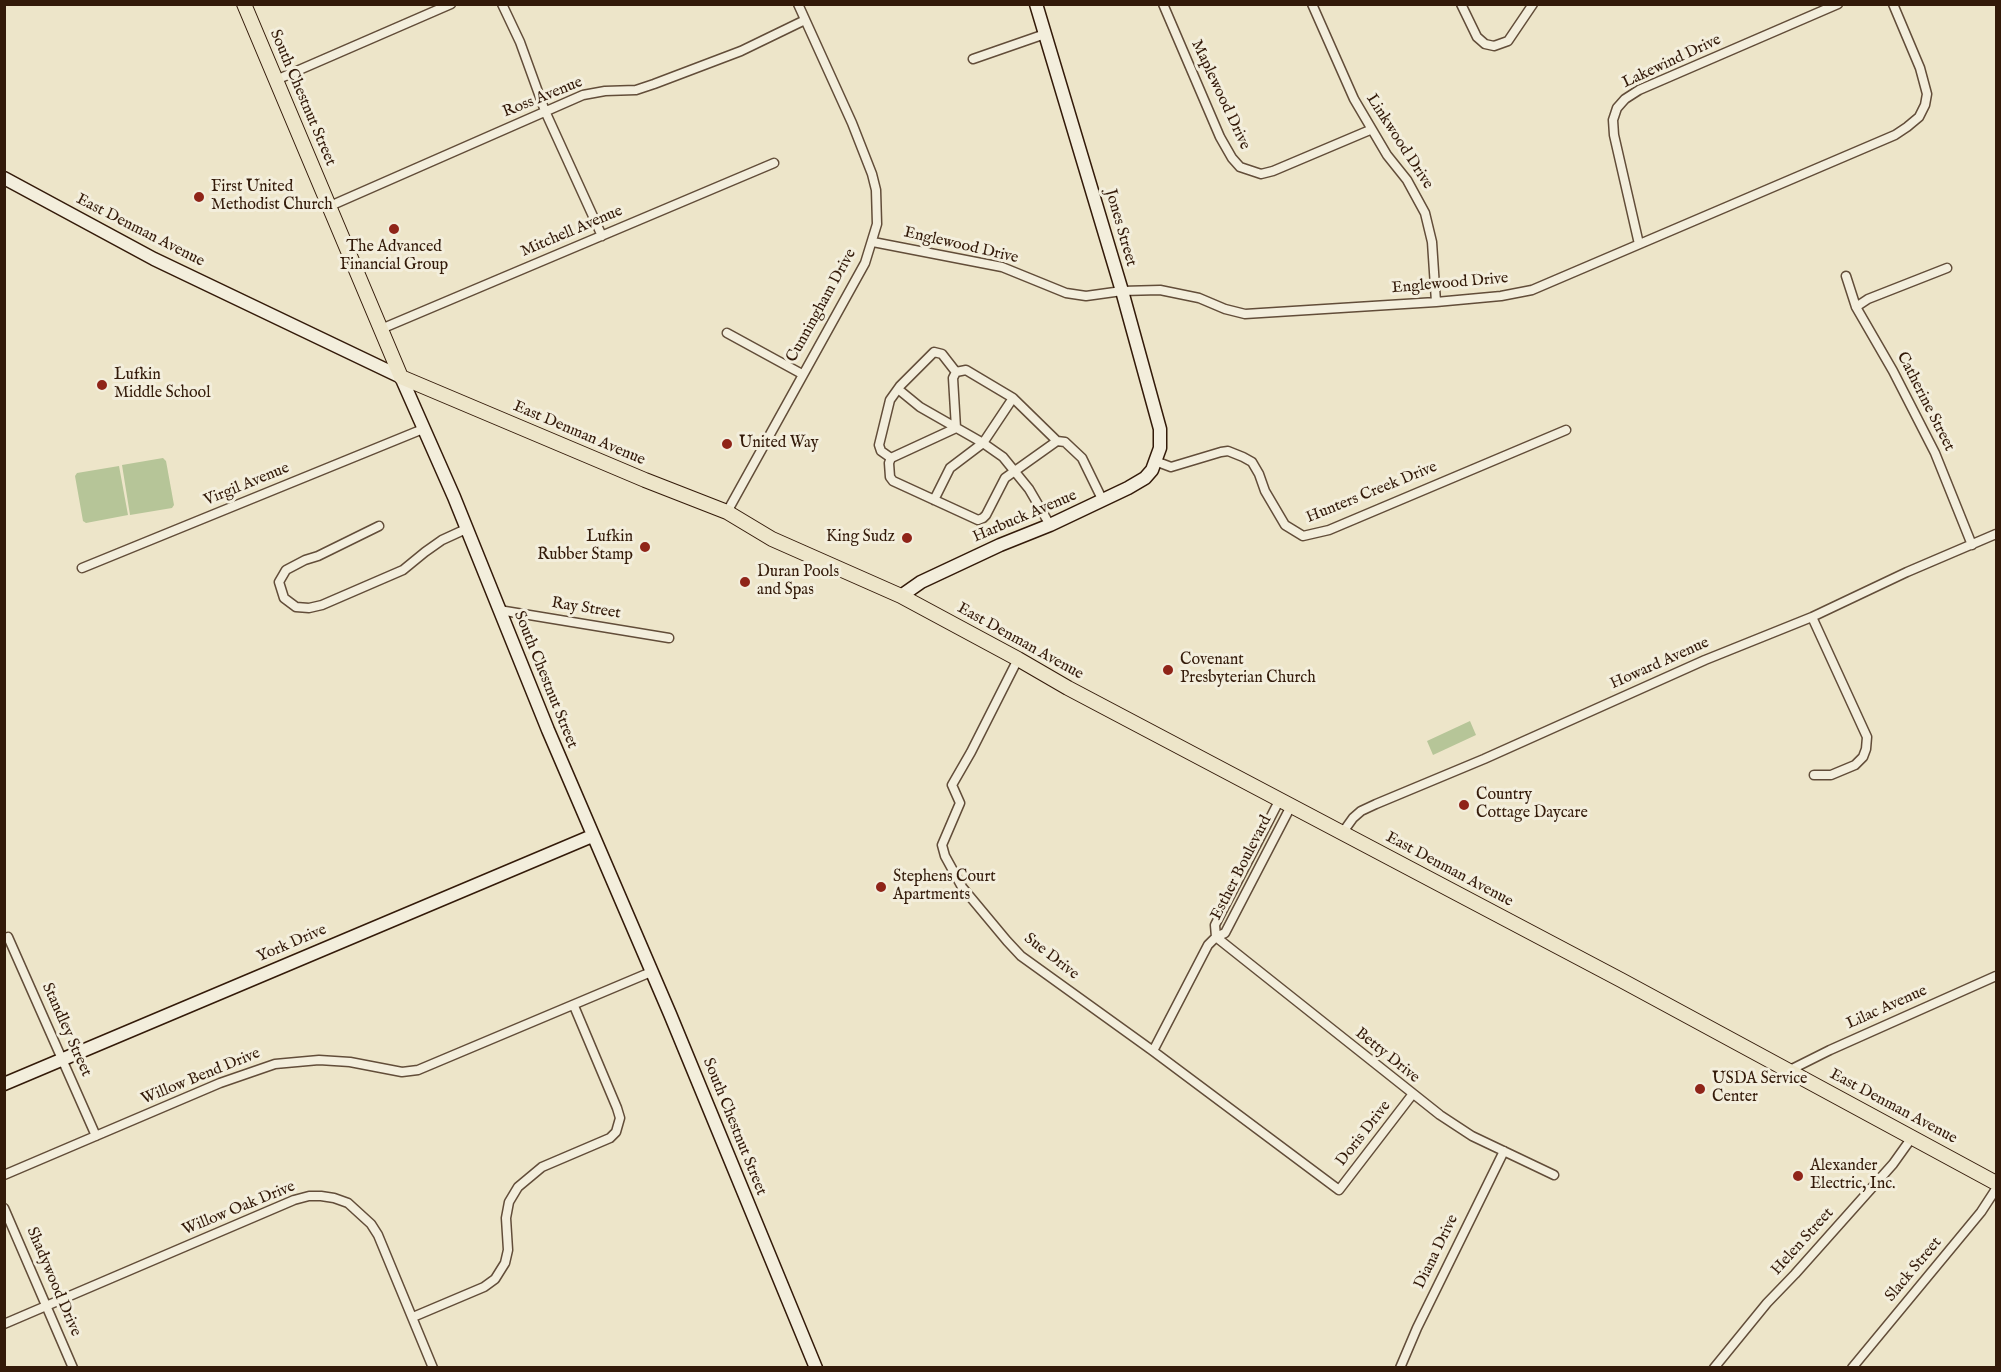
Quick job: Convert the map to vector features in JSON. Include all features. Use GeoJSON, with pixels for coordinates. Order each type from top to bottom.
{"type":"FeatureCollection","features":[{"type":"Feature","properties":{"kind":"main road","name":"South Chestnut Street"},"geometry":{"type":"LineString","coordinates":[[244,4],[816,1368]]}},
{"type":"Feature","properties":{"kind":"main road","name":"Jones Street"},"geometry":{"type":"LineString","coordinates":[[1036,4],[1122,291],[1160,429],[1160,448],[1155,461]]}},
{"type":"Feature","properties":{"kind":"main road","name":"East Denman Avenue"},"geometry":{"type":"LineString","coordinates":[[4,178],[154,259],[401,377],[645,480],[727,512],[772,539],[901,596],[1285,804],[1343,832],[1790,1070],[1996,1183]]}},
{"type":"Feature","properties":{"kind":"main road","name":"Harbuck Avenue"},"geometry":{"type":"LineString","coordinates":[[901,596],[921,582],[1103,501],[1145,478],[1155,461]]}},
{"type":"Feature","properties":{"kind":"main road","name":"York Drive"},"geometry":{"type":"LineString","coordinates":[[4,1084],[592,836]]}},
{"type":"Feature","properties":{"kind":"street"},"geometry":{"type":"LineString","coordinates":[[276,80],[451,4]]}},
{"type":"Feature","properties":{"kind":"street"},"geometry":{"type":"LineString","coordinates":[[502,4],[520,42],[545,111],[602,236]]}},
{"type":"Feature","properties":{"kind":"street","name":"Cunningham Drive"},"geometry":{"type":"LineString","coordinates":[[727,512],[865,263],[873,242],[878,209],[872,174],[852,123],[798,4]]}},
{"type":"Feature","properties":{"kind":"street","name":"Maplewood Drive"},"geometry":{"type":"LineString","coordinates":[[1163,4],[1220,137],[1240,167],[1261,174],[1273,171],[1370,130]]}},
{"type":"Feature","properties":{"kind":"street","name":"Linkwood Drive"},"geometry":{"type":"LineString","coordinates":[[1312,4],[1370,130],[1407,180],[1425,213],[1432,242],[1436,302]]}},
{"type":"Feature","properties":{"kind":"street"},"geometry":{"type":"LineString","coordinates":[[1461,4],[1477,37],[1485,44],[1494,46],[1508,41],[1533,4]]}},
{"type":"Feature","properties":{"kind":"street","name":"Lakewind Drive"},"geometry":{"type":"LineString","coordinates":[[1639,244],[1614,135],[1613,120],[1617,108],[1625,99],[1639,90],[1838,4]]}},
{"type":"Feature","properties":{"kind":"street","name":"Englewood Drive"},"geometry":{"type":"LineString","coordinates":[[873,242],[1002,267],[1065,293],[1086,296],[1122,291],[1160,290],[1179,293],[1245,314],[1436,302],[1501,296],[1532,290],[1895,135],[1919,117],[1927,94],[1893,4]]}},
{"type":"Feature","properties":{"kind":"street","name":"Ross Avenue"},"geometry":{"type":"LineString","coordinates":[[330,206],[583,95],[605,91],[636,90],[654,84],[741,51],[806,20]]}},
{"type":"Feature","properties":{"kind":"street"},"geometry":{"type":"LineString","coordinates":[[973,59],[1045,34]]}},
{"type":"Feature","properties":{"kind":"street","name":"Mitchell Avenue"},"geometry":{"type":"LineString","coordinates":[[381,329],[774,163]]}},
{"type":"Feature","properties":{"kind":"street"},"geometry":{"type":"LineString","coordinates":[[1856,307],[1868,299],[1947,268]]}},
{"type":"Feature","properties":{"kind":"street","name":"Catherine Street"},"geometry":{"type":"LineString","coordinates":[[1846,276],[1856,307],[1893,371],[1935,453],[1972,545]]}},
{"type":"Feature","properties":{"kind":"street"},"geometry":{"type":"LineString","coordinates":[[727,333],[802,374]]}},
{"type":"Feature","properties":{"kind":"street"},"geometry":{"type":"LineString","coordinates":[[891,458],[881,451],[879,439],[890,400],[898,389],[934,352],[942,354],[956,372]]}},
{"type":"Feature","properties":{"kind":"street"},"geometry":{"type":"LineString","coordinates":[[956,372],[966,370],[1013,398],[1057,441],[1065,442],[1082,458],[1103,501]]}},
{"type":"Feature","properties":{"kind":"street"},"geometry":{"type":"LineString","coordinates":[[956,372],[953,378],[956,428]]}},
{"type":"Feature","properties":{"kind":"street"},"geometry":{"type":"LineString","coordinates":[[898,389],[920,407],[1003,457],[1016,470],[1050,525]]}},
{"type":"Feature","properties":{"kind":"street"},"geometry":{"type":"LineString","coordinates":[[934,500],[950,468],[983,443],[1013,398]]}},
{"type":"Feature","properties":{"kind":"street"},"geometry":{"type":"LineString","coordinates":[[891,458],[956,428]]}},
{"type":"Feature","properties":{"kind":"street","name":"Virgil Avenue"},"geometry":{"type":"LineString","coordinates":[[82,568],[423,429]]}},
{"type":"Feature","properties":{"kind":"street","name":"Hunters Creek Drive"},"geometry":{"type":"LineString","coordinates":[[1155,461],[1171,466],[1228,451],[1244,457],[1252,462],[1265,491],[1285,525],[1304,536],[1329,530],[1566,430]]}},
{"type":"Feature","properties":{"kind":"street"},"geometry":{"type":"LineString","coordinates":[[891,458],[889,471],[893,481],[978,519],[983,518],[1005,478],[1057,441]]}},
{"type":"Feature","properties":{"kind":"street"},"geometry":{"type":"LineString","coordinates":[[379,526],[286,570],[279,582],[284,598],[296,607],[309,609],[404,570],[433,546],[466,529]]}},
{"type":"Feature","properties":{"kind":"street","name":"Howard Avenue"},"geometry":{"type":"LineString","coordinates":[[1343,832],[1361,811],[1705,660],[1812,617],[1907,572],[1996,534]]}},
{"type":"Feature","properties":{"kind":"street","name":"Ray Street"},"geometry":{"type":"LineString","coordinates":[[499,610],[669,638]]}},
{"type":"Feature","properties":{"kind":"street"},"geometry":{"type":"LineString","coordinates":[[1812,617],[1867,737],[1863,757],[1855,765],[1831,775],[1814,775]]}},
{"type":"Feature","properties":{"kind":"street","name":"Sue Drive"},"geometry":{"type":"LineString","coordinates":[[1018,659],[952,785],[960,803],[942,845],[945,856],[963,887],[1022,956],[1339,1190]]}},
{"type":"Feature","properties":{"kind":"street","name":"Esther Boulevard"},"geometry":{"type":"LineString","coordinates":[[1216,937],[1215,926],[1285,804]]}},
{"type":"Feature","properties":{"kind":"street","name":"Esther Boulevard"},"geometry":{"type":"LineString","coordinates":[[1153,1051],[1208,945],[1216,937],[1225,933],[1285,804]]}},
{"type":"Feature","properties":{"kind":"street","name":"Standley Street"},"geometry":{"type":"LineString","coordinates":[[8,937],[96,1136]]}},
{"type":"Feature","properties":{"kind":"street","name":"Betty Drive"},"geometry":{"type":"LineString","coordinates":[[1216,937],[1412,1095],[1472,1136],[1554,1175]]}},
{"type":"Feature","properties":{"kind":"street","name":"Willow Bend Drive"},"geometry":{"type":"LineString","coordinates":[[4,1175],[220,1083],[275,1064],[319,1060],[350,1062],[402,1072],[418,1070],[651,972]]}},
{"type":"Feature","properties":{"kind":"street","name":"Lilac Avenue"},"geometry":{"type":"LineString","coordinates":[[1790,1070],[1996,976]]}},
{"type":"Feature","properties":{"kind":"street"},"geometry":{"type":"LineString","coordinates":[[412,1317],[484,1287],[495,1279],[505,1263],[508,1250],[506,1218],[509,1202],[518,1187],[542,1167],[610,1138],[616,1132],[620,1118],[617,1108],[574,1006]]}},
{"type":"Feature","properties":{"kind":"street","name":"Doris Drive"},"geometry":{"type":"LineString","coordinates":[[1339,1190],[1412,1095]]}},
{"type":"Feature","properties":{"kind":"street","name":"Helen Street"},"geometry":{"type":"LineString","coordinates":[[1714,1368],[1767,1303],[1893,1164],[1913,1136]]}},
{"type":"Feature","properties":{"kind":"street","name":"Diana Drive"},"geometry":{"type":"LineString","coordinates":[[1400,1368],[1417,1328],[1504,1151]]}},
{"type":"Feature","properties":{"kind":"street","name":"Slack Street"},"geometry":{"type":"LineString","coordinates":[[1852,1368],[1981,1212],[1996,1189]]}},
{"type":"Feature","properties":{"kind":"street","name":"Willow Oak Drive"},"geometry":{"type":"LineString","coordinates":[[4,1324],[294,1200],[321,1196],[348,1203],[371,1224],[378,1235],[433,1368]]}},
{"type":"Feature","properties":{"kind":"street","name":"Shadywood Drive"},"geometry":{"type":"LineString","coordinates":[[4,1208],[73,1368]]}},
{"type":"Feature","properties":{"kind":"green space"},"geometry":{"type":"Polygon","coordinates":[[[163,458],[166,461],[174,505],[172,508],[130,515],[122,465],[163,458]]]}},
{"type":"Feature","properties":{"kind":"green space"},"geometry":{"type":"Polygon","coordinates":[[[119,466],[128,515],[86,523],[83,521],[75,476],[77,473],[119,466]]]}},
{"type":"Feature","properties":{"kind":"green space"},"geometry":{"type":"Polygon","coordinates":[[[1470,721],[1476,735],[1433,755],[1427,741],[1470,721]]]}},
{"type":"Feature","properties":{"kind":"place","name":"First United Methodist Church"},"geometry":{"type":"Point","coordinates":[199,197]}},
{"type":"Feature","properties":{"kind":"place","name":"The Advanced Financial Group"},"geometry":{"type":"Point","coordinates":[394,229]}},
{"type":"Feature","properties":{"kind":"place","name":"Lufkin Middle School"},"geometry":{"type":"Point","coordinates":[102,385]}},
{"type":"Feature","properties":{"kind":"place","name":"United Way"},"geometry":{"type":"Point","coordinates":[727,444]}},
{"type":"Feature","properties":{"kind":"place","name":"King Sudz"},"geometry":{"type":"Point","coordinates":[907,538]}},
{"type":"Feature","properties":{"kind":"place","name":"Lufkin Rubber Stamp"},"geometry":{"type":"Point","coordinates":[645,547]}},
{"type":"Feature","properties":{"kind":"place","name":"Duran Pools and Spas"},"geometry":{"type":"Point","coordinates":[745,582]}},
{"type":"Feature","properties":{"kind":"place","name":"Covenant Presbyterian Church"},"geometry":{"type":"Point","coordinates":[1168,670]}},
{"type":"Feature","properties":{"kind":"place","name":"Country Cottage Daycare"},"geometry":{"type":"Point","coordinates":[1464,805]}},
{"type":"Feature","properties":{"kind":"place","name":"Stephens Court Apartments"},"geometry":{"type":"Point","coordinates":[881,887]}},
{"type":"Feature","properties":{"kind":"place","name":"USDA Service Center"},"geometry":{"type":"Point","coordinates":[1700,1089]}},
{"type":"Feature","properties":{"kind":"place","name":"Alexander Electric, Inc."},"geometry":{"type":"Point","coordinates":[1798,1176]}}]}
